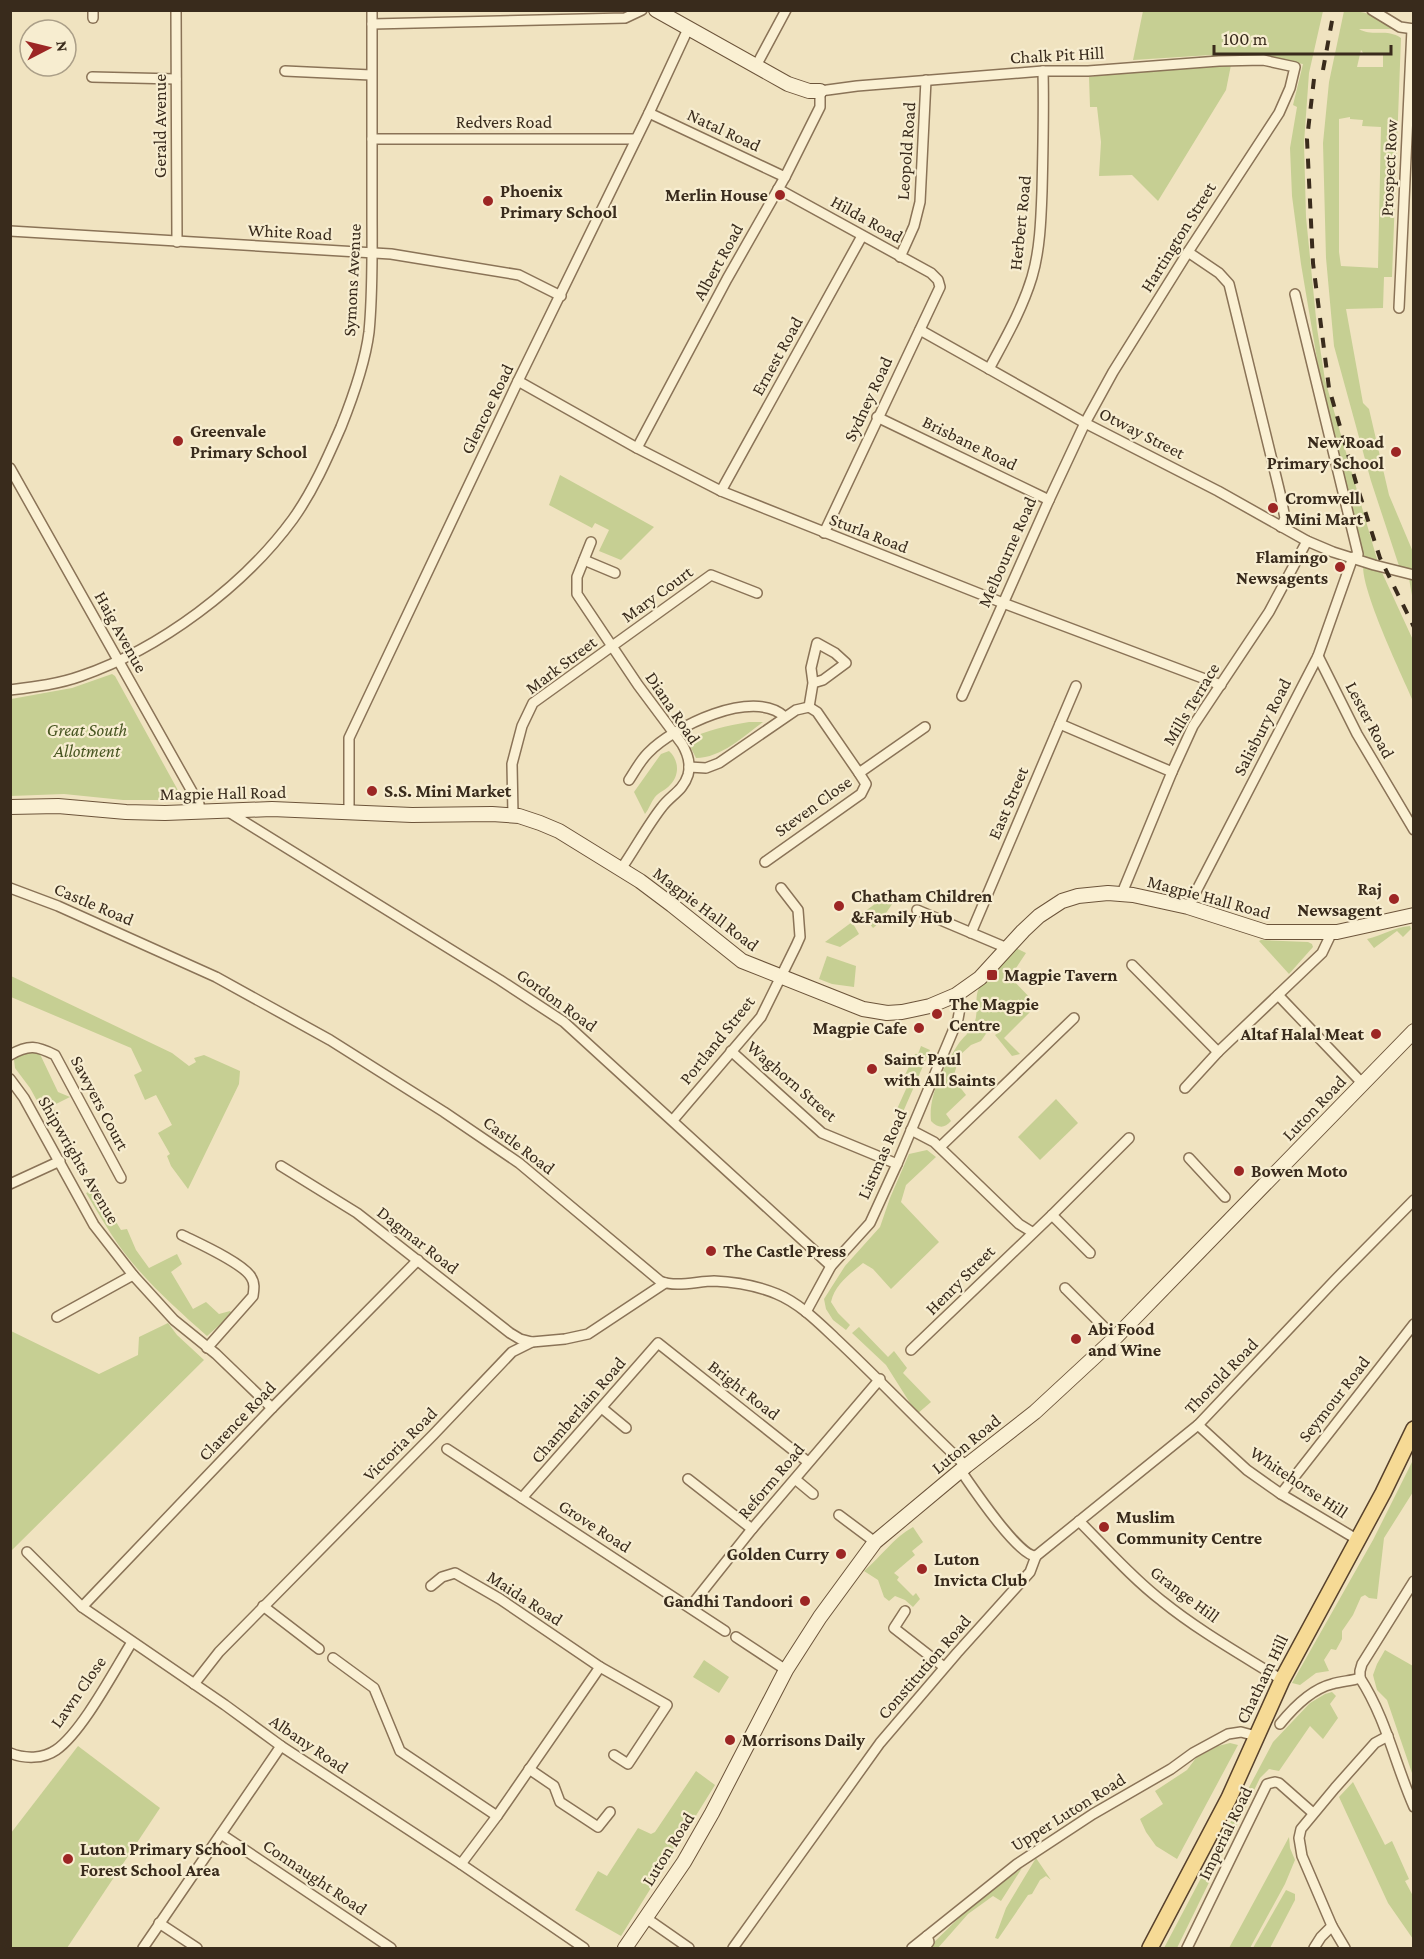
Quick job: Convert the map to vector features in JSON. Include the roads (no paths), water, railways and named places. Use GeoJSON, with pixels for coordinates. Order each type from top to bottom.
{"type":"FeatureCollection","features":[{"type":"Feature","properties":{"kind":"main road","name":"Chatham Hill"},"geometry":{"type":"LineString","coordinates":[[1150,1948],[1221,1812],[1282,1680],[1388,1483],[1413,1429]]}},
{"type":"Feature","properties":{"kind":"street","name":"Gerald Avenue"},"geometry":{"type":"LineString","coordinates":[[176,10],[177,242]]}},
{"type":"Feature","properties":{"kind":"street","name":"Symons Avenue"},"geometry":{"type":"LineString","coordinates":[[10,690],[58,683],[74,678],[146,647],[188,620],[216,599],[261,558],[294,517],[325,465],[351,403],[368,334],[372,253],[372,10]]}},
{"type":"Feature","properties":{"kind":"street"},"geometry":{"type":"LineString","coordinates":[[372,24],[625,18],[642,10]]}},
{"type":"Feature","properties":{"kind":"street"},"geometry":{"type":"LineString","coordinates":[[656,10],[798,88],[820,91]]}},
{"type":"Feature","properties":{"kind":"street"},"geometry":{"type":"LineString","coordinates":[[756,66],[786,10]]}},
{"type":"Feature","properties":{"kind":"street"},"geometry":{"type":"LineString","coordinates":[[1372,10],[1403,29],[1413,29]]}},
{"type":"Feature","properties":{"kind":"street"},"geometry":{"type":"LineString","coordinates":[[1385,10],[1390,21]]}},
{"type":"Feature","properties":{"kind":"street","name":"Glencoe Road"},"geometry":{"type":"LineString","coordinates":[[349,812],[349,738],[518,381],[650,113],[688,29]]}},
{"type":"Feature","properties":{"kind":"street","name":"Prospect Row"},"geometry":{"type":"LineString","coordinates":[[1399,308],[1413,29]]}},
{"type":"Feature","properties":{"kind":"street","name":"Chalk Pit Hill"},"geometry":{"type":"LineString","coordinates":[[820,91],[1043,71],[1088,71],[1219,62],[1263,60],[1294,68]]}},
{"type":"Feature","properties":{"kind":"street","name":"Hartington Street"},"geometry":{"type":"LineString","coordinates":[[1085,423],[1113,372],[1188,252],[1279,113],[1290,88],[1294,68]]}},
{"type":"Feature","properties":{"kind":"street"},"geometry":{"type":"LineString","coordinates":[[285,71],[371,75]]}},
{"type":"Feature","properties":{"kind":"street","name":"Herbert Road"},"geometry":{"type":"LineString","coordinates":[[989,369],[1016,320],[1035,261],[1041,217],[1044,130],[1043,71]]}},
{"type":"Feature","properties":{"kind":"street"},"geometry":{"type":"LineString","coordinates":[[92,77],[176,80]]}},
{"type":"Feature","properties":{"kind":"street","name":"Leopold Road"},"geometry":{"type":"LineString","coordinates":[[900,257],[914,226],[920,202],[926,80]]}},
{"type":"Feature","properties":{"kind":"street","name":"Albert Road"},"geometry":{"type":"LineString","coordinates":[[637,447],[727,279],[785,177],[820,107],[820,91]]}},
{"type":"Feature","properties":{"kind":"street","name":"Natal Road"},"geometry":{"type":"LineString","coordinates":[[650,113],[785,177]]}},
{"type":"Feature","properties":{"kind":"street","name":"Redvers Road"},"geometry":{"type":"LineString","coordinates":[[372,139],[636,139]]}},
{"type":"Feature","properties":{"kind":"street","name":"Hilda Road"},"geometry":{"type":"LineString","coordinates":[[778,189],[931,273],[938,280]]}},
{"type":"Feature","properties":{"kind":"street","name":"White Road"},"geometry":{"type":"LineString","coordinates":[[10,231],[401,256],[513,274],[524,277],[561,296]]}},
{"type":"Feature","properties":{"kind":"street","name":"Ernest Road"},"geometry":{"type":"LineString","coordinates":[[722,491],[862,236]]}},
{"type":"Feature","properties":{"kind":"street"},"geometry":{"type":"LineString","coordinates":[[1188,252],[1219,273],[1229,284],[1285,516],[1281,527]]}},
{"type":"Feature","properties":{"kind":"street","name":"Sydney Road"},"geometry":{"type":"LineString","coordinates":[[824,533],[940,287],[938,280]]}},
{"type":"Feature","properties":{"kind":"street"},"geometry":{"type":"LineString","coordinates":[[1295,294],[1358,554],[1355,558]]}},
{"type":"Feature","properties":{"kind":"street","name":"Otway Street"},"geometry":{"type":"LineString","coordinates":[[920,330],[1085,423],[1218,491],[1307,541],[1355,558],[1413,574]]}},
{"type":"Feature","properties":{"kind":"street","name":"Sturla Road"},"geometry":{"type":"LineString","coordinates":[[518,381],[722,491],[1003,603],[1221,685]]}},
{"type":"Feature","properties":{"kind":"street","name":"Brisbane Road"},"geometry":{"type":"LineString","coordinates":[[878,417],[1049,500]]}},
{"type":"Feature","properties":{"kind":"street","name":"Melbourne Road"},"geometry":{"type":"LineString","coordinates":[[962,696],[1085,423]]}},
{"type":"Feature","properties":{"kind":"street","name":"Haig Avenue"},"geometry":{"type":"LineString","coordinates":[[10,468],[199,804],[200,812]]}},
{"type":"Feature","properties":{"kind":"street","name":"Mills Terrace"},"geometry":{"type":"LineString","coordinates":[[1122,893],[1193,726],[1269,612],[1307,541]]}},
{"type":"Feature","properties":{"kind":"street","name":"Diana Road"},"geometry":{"type":"LineString","coordinates":[[591,542],[577,577],[577,594],[638,685],[674,733],[687,754],[689,767],[682,788],[662,807],[621,869]]}},
{"type":"Feature","properties":{"kind":"street","name":"Salisbury Road"},"geometry":{"type":"LineString","coordinates":[[1188,907],[1318,656],[1355,558]]}},
{"type":"Feature","properties":{"kind":"street"},"geometry":{"type":"LineString","coordinates":[[584,560],[615,573]]}},
{"type":"Feature","properties":{"kind":"street","name":"Mary Court"},"geometry":{"type":"LineString","coordinates":[[613,647],[711,575],[757,593]]}},
{"type":"Feature","properties":{"kind":"street"},"geometry":{"type":"LineString","coordinates":[[809,708],[813,683],[811,671],[816,643],[835,653],[846,663],[823,680],[813,683]]}},
{"type":"Feature","properties":{"kind":"street","name":"Mark Street"},"geometry":{"type":"LineString","coordinates":[[513,815],[513,757],[522,726],[533,703],[613,647]]}},
{"type":"Feature","properties":{"kind":"street","name":"Lester Road"},"geometry":{"type":"LineString","coordinates":[[1318,656],[1357,734],[1413,830]]}},
{"type":"Feature","properties":{"kind":"street","name":"East Street"},"geometry":{"type":"LineString","coordinates":[[971,933],[1076,686]]}},
{"type":"Feature","properties":{"kind":"street"},"geometry":{"type":"LineString","coordinates":[[629,780],[647,753],[674,733],[713,714],[742,708],[770,708],[785,717]]}},
{"type":"Feature","properties":{"kind":"street"},"geometry":{"type":"LineString","coordinates":[[689,767],[706,768],[717,765],[798,709],[809,708],[817,712],[860,773],[925,728]]}},
{"type":"Feature","properties":{"kind":"street"},"geometry":{"type":"LineString","coordinates":[[1060,724],[1172,772]]}},
{"type":"Feature","properties":{"kind":"street","name":"Steven Close"},"geometry":{"type":"LineString","coordinates":[[765,862],[861,794],[866,784],[860,773]]}},
{"type":"Feature","properties":{"kind":"street","name":"Magpie Hall Road"},"geometry":{"type":"LineString","coordinates":[[10,807],[58,806],[157,813],[272,809],[426,816],[513,815],[540,822],[559,831],[621,869],[654,891],[742,962],[863,1009],[882,1013],[913,1011],[936,1005],[956,995],[980,978],[1039,916],[1062,901],[1085,895],[1122,893],[1188,907],[1266,932],[1332,932],[1413,915]]}},
{"type":"Feature","properties":{"kind":"street","name":"Gordon Road"},"geometry":{"type":"LineString","coordinates":[[226,810],[564,1022],[831,1266]]}},
{"type":"Feature","properties":{"kind":"street","name":"Castle Road"},"geometry":{"type":"LineString","coordinates":[[10,888],[58,906],[216,977],[330,1040],[444,1112],[519,1163],[665,1283]]}},
{"type":"Feature","properties":{"kind":"street"},"geometry":{"type":"LineString","coordinates":[[781,888],[798,910],[800,937],[781,977]]}},
{"type":"Feature","properties":{"kind":"street"},"geometry":{"type":"LineString","coordinates":[[917,910],[1007,948]]}},
{"type":"Feature","properties":{"kind":"street"},"geometry":{"type":"LineString","coordinates":[[1185,1088],[1218,1052],[1322,953],[1332,932]]}},
{"type":"Feature","properties":{"kind":"street"},"geometry":{"type":"LineString","coordinates":[[1132,965],[1218,1052]]}},
{"type":"Feature","properties":{"kind":"street","name":"Portland Street"},"geometry":{"type":"LineString","coordinates":[[673,1120],[761,1017],[781,977]]}},
{"type":"Feature","properties":{"kind":"street","name":"Listmas Road"},"geometry":{"type":"LineString","coordinates":[[806,1312],[831,1266],[870,1223],[958,1019],[960,1005],[956,995]]}},
{"type":"Feature","properties":{"kind":"street"},"geometry":{"type":"LineString","coordinates":[[1278,995],[1363,1084]]}},
{"type":"Feature","properties":{"kind":"street"},"geometry":{"type":"LineString","coordinates":[[940,1147],[1074,1018]]}},
{"type":"Feature","properties":{"kind":"street","name":"Luton Road"},"geometry":{"type":"LineString","coordinates":[[625,1948],[684,1862],[786,1670],[820,1617],[875,1542],[1035,1412],[1115,1338],[1413,1031]]}},
{"type":"Feature","properties":{"kind":"street","name":"Sawyers Court"},"geometry":{"type":"LineString","coordinates":[[10,1055],[25,1048],[38,1047],[55,1055],[121,1178]]}},
{"type":"Feature","properties":{"kind":"street","name":"Waghorn Street"},"geometry":{"type":"LineString","coordinates":[[731,1051],[822,1133],[897,1164]]}},
{"type":"Feature","properties":{"kind":"street","name":"Shipwrights Avenue"},"geometry":{"type":"LineString","coordinates":[[10,1079],[24,1098],[94,1225],[133,1275],[174,1320],[272,1408]]}},
{"type":"Feature","properties":{"kind":"street"},"geometry":{"type":"LineString","coordinates":[[911,1130],[929,1137],[1019,1224],[1032,1233]]}},
{"type":"Feature","properties":{"kind":"street","name":"Henry Street"},"geometry":{"type":"LineString","coordinates":[[911,1350],[1129,1138]]}},
{"type":"Feature","properties":{"kind":"street"},"geometry":{"type":"LineString","coordinates":[[1189,1158],[1225,1197]]}},
{"type":"Feature","properties":{"kind":"street"},"geometry":{"type":"LineString","coordinates":[[10,1184],[60,1161]]}},
{"type":"Feature","properties":{"kind":"street","name":"Dagmar Road"},"geometry":{"type":"LineString","coordinates":[[281,1167],[357,1213],[510,1333],[520,1340],[532,1342]]}},
{"type":"Feature","properties":{"kind":"street","name":"Thorold Road"},"geometry":{"type":"LineString","coordinates":[[1036,1556],[1198,1425],[1413,1200]]}},
{"type":"Feature","properties":{"kind":"street"},"geometry":{"type":"LineString","coordinates":[[1052,1215],[1090,1253]]}},
{"type":"Feature","properties":{"kind":"street"},"geometry":{"type":"LineString","coordinates":[[182,1235],[235,1263],[251,1276],[254,1285],[253,1296],[207,1348]]}},
{"type":"Feature","properties":{"kind":"street","name":"Clarence Road"},"geometry":{"type":"LineString","coordinates":[[82,1607],[272,1408],[418,1260]]}},
{"type":"Feature","properties":{"kind":"street"},"geometry":{"type":"LineString","coordinates":[[57,1317],[133,1275]]}},
{"type":"Feature","properties":{"kind":"street"},"geometry":{"type":"LineString","coordinates":[[665,1283],[716,1281],[752,1286],[779,1294],[806,1312],[880,1379],[964,1469],[971,1486],[1016,1544],[1030,1556],[1036,1556]]}},
{"type":"Feature","properties":{"kind":"street","name":"Victoria Road"},"geometry":{"type":"LineString","coordinates":[[194,1684],[219,1652],[263,1606],[512,1352],[532,1342],[588,1334],[665,1283]]}},
{"type":"Feature","properties":{"kind":"street"},"geometry":{"type":"LineString","coordinates":[[1065,1288],[1115,1338]]}},
{"type":"Feature","properties":{"kind":"street","name":"Seymour Road"},"geometry":{"type":"LineString","coordinates":[[1281,1494],[1413,1324]]}},
{"type":"Feature","properties":{"kind":"street","name":"Chamberlain Road"},"geometry":{"type":"LineString","coordinates":[[522,1498],[603,1409],[658,1343]]}},
{"type":"Feature","properties":{"kind":"street","name":"Bright Road"},"geometry":{"type":"LineString","coordinates":[[658,1343],[808,1462]]}},
{"type":"Feature","properties":{"kind":"street","name":"Reform Road"},"geometry":{"type":"LineString","coordinates":[[690,1607],[752,1529],[880,1379]]}},
{"type":"Feature","properties":{"kind":"street"},"geometry":{"type":"LineString","coordinates":[[603,1409],[626,1428]]}},
{"type":"Feature","properties":{"kind":"street","name":"Whitehorse Hill"},"geometry":{"type":"LineString","coordinates":[[1198,1425],[1246,1470],[1281,1494],[1358,1540]]}},
{"type":"Feature","properties":{"kind":"street","name":"Grove Road"},"geometry":{"type":"LineString","coordinates":[[447,1449],[725,1630]]}},
{"type":"Feature","properties":{"kind":"street"},"geometry":{"type":"LineString","coordinates":[[688,1479],[752,1529]]}},
{"type":"Feature","properties":{"kind":"street"},"geometry":{"type":"LineString","coordinates":[[795,1479],[813,1494]]}},
{"type":"Feature","properties":{"kind":"street"},"geometry":{"type":"LineString","coordinates":[[839,1515],[875,1542]]}},
{"type":"Feature","properties":{"kind":"street","name":"Grange Hill"},"geometry":{"type":"LineString","coordinates":[[1079,1521],[1162,1602],[1282,1680]]}},
{"type":"Feature","properties":{"kind":"street","name":"Albany Road"},"geometry":{"type":"LineString","coordinates":[[27,1552],[82,1607],[281,1746],[584,1948]]}},
{"type":"Feature","properties":{"kind":"street","name":"Constitution Road"},"geometry":{"type":"LineString","coordinates":[[733,1948],[880,1743],[944,1667],[1030,1572],[1036,1556]]}},
{"type":"Feature","properties":{"kind":"street","name":"Maida Road"},"geometry":{"type":"LineString","coordinates":[[430,1586],[442,1577],[455,1573],[500,1599],[600,1667],[667,1705],[628,1764],[614,1755]]}},
{"type":"Feature","properties":{"kind":"street"},"geometry":{"type":"LineString","coordinates":[[1413,1581],[1362,1664],[1360,1671],[1360,1678],[1376,1704],[1413,1807]]}},
{"type":"Feature","properties":{"kind":"street"},"geometry":{"type":"LineString","coordinates":[[263,1606],[319,1648]]}},
{"type":"Feature","properties":{"kind":"street"},"geometry":{"type":"LineString","coordinates":[[905,1611],[894,1628],[944,1667]]}},
{"type":"Feature","properties":{"kind":"street"},"geometry":{"type":"LineString","coordinates":[[736,1637],[786,1670]]}},
{"type":"Feature","properties":{"kind":"street","name":"Lawn Close"},"geometry":{"type":"LineString","coordinates":[[10,1754],[32,1757],[47,1755],[57,1749],[82,1720],[132,1642]]}},
{"type":"Feature","properties":{"kind":"street"},"geometry":{"type":"LineString","coordinates":[[333,1658],[374,1689],[400,1751],[497,1815]]}},
{"type":"Feature","properties":{"kind":"street"},"geometry":{"type":"LineString","coordinates":[[461,1864],[600,1667]]}},
{"type":"Feature","properties":{"kind":"street"},"geometry":{"type":"LineString","coordinates":[[1280,1724],[1305,1699],[1322,1688],[1360,1678]]}},
{"type":"Feature","properties":{"kind":"street","name":"Upper Luton Road"},"geometry":{"type":"LineString","coordinates":[[912,1948],[1017,1864],[1093,1814],[1234,1732],[1245,1732],[1256,1736]]}},
{"type":"Feature","properties":{"kind":"street"},"geometry":{"type":"LineString","coordinates":[[1345,1948],[1332,1926],[1299,1847],[1301,1829],[1375,1743],[1388,1736]]}},
{"type":"Feature","properties":{"kind":"street"},"geometry":{"type":"LineString","coordinates":[[143,1948],[281,1746]]}},
{"type":"Feature","properties":{"kind":"street"},"geometry":{"type":"LineString","coordinates":[[529,1769],[554,1786],[560,1802],[597,1827],[610,1812]]}},
{"type":"Feature","properties":{"kind":"street","name":"Imperial Road"},"geometry":{"type":"LineString","coordinates":[[1187,1948],[1268,1784],[1279,1783],[1313,1813]]}},
{"type":"Feature","properties":{"kind":"street","name":"Connaught Road"},"geometry":{"type":"LineString","coordinates":[[221,1834],[391,1948]]}},
{"type":"Feature","properties":{"kind":"street"},"geometry":{"type":"LineString","coordinates":[[646,1918],[689,1948]]}},
{"type":"Feature","properties":{"kind":"street"},"geometry":{"type":"LineString","coordinates":[[159,1923],[198,1948]]}},
{"type":"Feature","properties":{"kind":"street"},"geometry":{"type":"LineString","coordinates":[[1314,1948],[1332,1926]]}},
{"type":"Feature","properties":{"kind":"street"},"geometry":{"type":"LineString","coordinates":[[924,1948],[930,1942],[927,1936]]}},
{"type":"Feature","properties":{"kind":"railway"},"geometry":{"type":"LineString","coordinates":[[1323,70],[1334,10]]}},
{"type":"Feature","properties":{"kind":"railway"},"geometry":{"type":"LineString","coordinates":[[1314,79],[1307,139],[1313,263],[1329,388],[1380,558],[1414,627]]}},
{"type":"Feature","properties":{"kind":"place","name":"Merlin House"},"geometry":{"type":"Point","coordinates":[780,195]}},
{"type":"Feature","properties":{"kind":"place","name":"Phoenix Primary School"},"geometry":{"type":"Point","coordinates":[488,201]}},
{"type":"Feature","properties":{"kind":"place","name":"Greenvale Primary School"},"geometry":{"type":"Point","coordinates":[178,441]}},
{"type":"Feature","properties":{"kind":"place","name":"New Road Primary School"},"geometry":{"type":"Point","coordinates":[1396,452]}},
{"type":"Feature","properties":{"kind":"place","name":"Cromwell Mini Mart"},"geometry":{"type":"Point","coordinates":[1273,508]}},
{"type":"Feature","properties":{"kind":"place","name":"Flamingo Newsagents"},"geometry":{"type":"Point","coordinates":[1340,567]}},
{"type":"Feature","properties":{"kind":"place","name":"S.S. Mini Market"},"geometry":{"type":"Point","coordinates":[372,791]}},
{"type":"Feature","properties":{"kind":"place","name":"Raj Newsagent"},"geometry":{"type":"Point","coordinates":[1394,899]}},
{"type":"Feature","properties":{"kind":"place","name":"Chatham Children &Family Hub"},"geometry":{"type":"Point","coordinates":[839,906]}},
{"type":"Feature","properties":{"kind":"place","name":"Magpie Tavern"},"geometry":{"type":"Point","coordinates":[992,975]}},
{"type":"Feature","properties":{"kind":"place","name":"The Magpie Centre"},"geometry":{"type":"Point","coordinates":[937,1014]}},
{"type":"Feature","properties":{"kind":"place","name":"Magpie Cafe"},"geometry":{"type":"Point","coordinates":[919,1028]}},
{"type":"Feature","properties":{"kind":"place","name":"Altaf Halal Meat"},"geometry":{"type":"Point","coordinates":[1376,1034]}},
{"type":"Feature","properties":{"kind":"place","name":"Saint Paul with All Saints"},"geometry":{"type":"Point","coordinates":[872,1069]}},
{"type":"Feature","properties":{"kind":"place","name":"Bowen Moto"},"geometry":{"type":"Point","coordinates":[1239,1171]}},
{"type":"Feature","properties":{"kind":"place","name":"The Castle Press"},"geometry":{"type":"Point","coordinates":[711,1251]}},
{"type":"Feature","properties":{"kind":"place","name":"Abi Food and Wine"},"geometry":{"type":"Point","coordinates":[1076,1339]}},
{"type":"Feature","properties":{"kind":"place","name":"Muslim Community Centre"},"geometry":{"type":"Point","coordinates":[1104,1527]}},
{"type":"Feature","properties":{"kind":"place","name":"Golden Curry"},"geometry":{"type":"Point","coordinates":[841,1554]}},
{"type":"Feature","properties":{"kind":"place","name":"Luton Invicta Club"},"geometry":{"type":"Point","coordinates":[922,1569]}},
{"type":"Feature","properties":{"kind":"place","name":"Gandhi Tandoori"},"geometry":{"type":"Point","coordinates":[805,1601]}},
{"type":"Feature","properties":{"kind":"place","name":"Morrisons Daily"},"geometry":{"type":"Point","coordinates":[730,1740]}},
{"type":"Feature","properties":{"kind":"place","name":"Luton Primary School Forest School Area"},"geometry":{"type":"Point","coordinates":[68,1859]}},
{"type":"Feature","properties":{"kind":"park label","name":"Great South Allotment"},"geometry":{"type":"Point","coordinates":[87,740]}}]}
